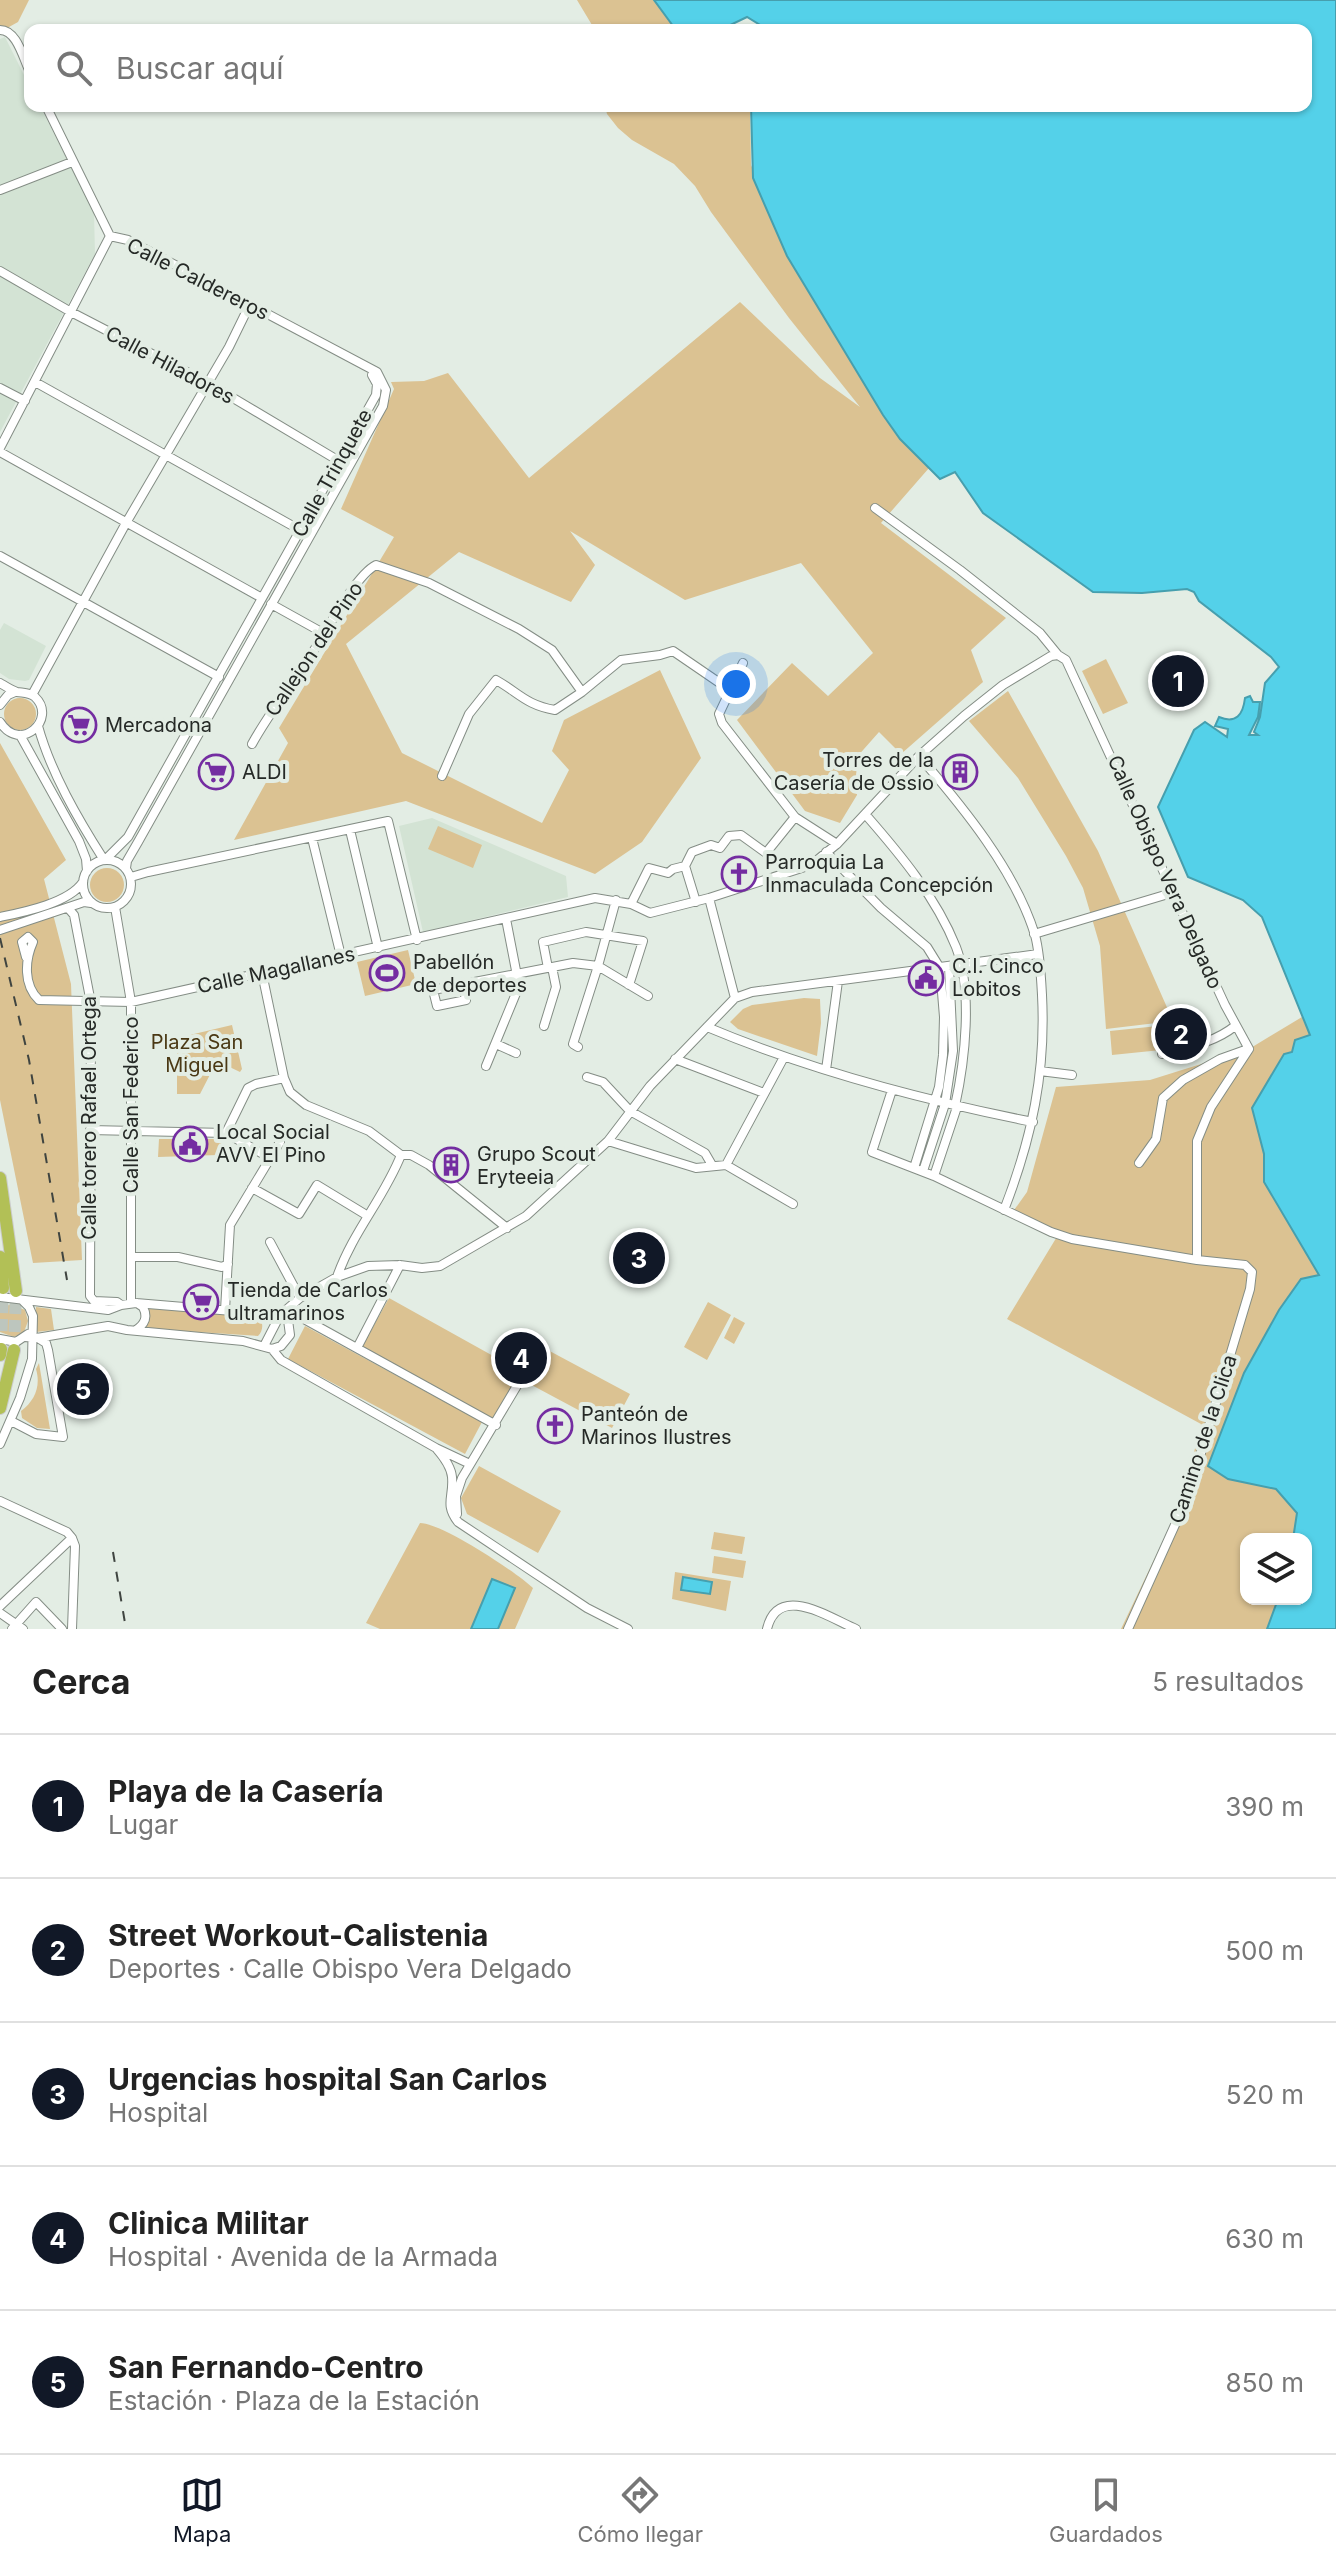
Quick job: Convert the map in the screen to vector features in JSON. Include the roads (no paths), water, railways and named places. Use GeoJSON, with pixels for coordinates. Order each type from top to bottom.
{"type":"FeatureCollection","features":[{"type":"Feature","properties":{"kind":"highway"},"geometry":{"type":"LineString","coordinates":[[0,1178],[8,1296]]}},
{"type":"Feature","properties":{"kind":"highway"},"geometry":{"type":"LineString","coordinates":[[0,1257],[8,1296]]}},
{"type":"Feature","properties":{"kind":"highway"},"geometry":{"type":"LineString","coordinates":[[0,1408],[15,1341]]}},
{"type":"Feature","properties":{"kind":"street"},"geometry":{"type":"LineString","coordinates":[[3,30],[12,34],[24,59]]}},
{"type":"Feature","properties":{"kind":"street","name":"Calle Caldereros"},"geometry":{"type":"LineString","coordinates":[[49,112],[110,236],[127,240],[371,370]]}},
{"type":"Feature","properties":{"kind":"street"},"geometry":{"type":"LineString","coordinates":[[0,190],[72,162]]}},
{"type":"Feature","properties":{"kind":"street"},"geometry":{"type":"LineString","coordinates":[[110,236],[0,450],[262,598]]}},
{"type":"Feature","properties":{"kind":"street","name":"Calle Hiladores"},"geometry":{"type":"LineString","coordinates":[[0,271],[71,312],[208,383],[339,461]]}},
{"type":"Feature","properties":{"kind":"street"},"geometry":{"type":"LineString","coordinates":[[32,695],[126,523],[229,347],[250,304]]}},
{"type":"Feature","properties":{"kind":"street","name":"Calle Trinquete"},"geometry":{"type":"LineString","coordinates":[[105,860],[128,837],[376,395],[377,384],[371,370]]}},
{"type":"Feature","properties":{"kind":"street","name":"Calle Trinquete"},"geometry":{"type":"LineString","coordinates":[[126,868],[127,861],[386,401],[383,382],[377,372],[371,370]]}},
{"type":"Feature","properties":{"kind":"street"},"geometry":{"type":"LineString","coordinates":[[35,382],[300,530]]}},
{"type":"Feature","properties":{"kind":"street"},"geometry":{"type":"LineString","coordinates":[[0,388],[25,401]]}},
{"type":"Feature","properties":{"kind":"street","name":"Calle Obispo Vera Delgado"},"geometry":{"type":"LineString","coordinates":[[875,508],[1040,633],[1066,660],[1235,1026],[1249,1049]]}},
{"type":"Feature","properties":{"kind":"street"},"geometry":{"type":"LineString","coordinates":[[0,556],[219,677]]}},
{"type":"Feature","properties":{"kind":"street","name":"Callejon del Pino"},"geometry":{"type":"LineString","coordinates":[[252,744],[267,716],[373,566],[380,565],[429,583],[519,629],[552,650],[582,692]]}},
{"type":"Feature","properties":{"kind":"street"},"geometry":{"type":"LineString","coordinates":[[271,604],[325,634]]}},
{"type":"Feature","properties":{"kind":"street"},"geometry":{"type":"LineString","coordinates":[[442,776],[469,714],[496,680],[522,699],[555,710],[621,660],[673,651],[730,690]]}},
{"type":"Feature","properties":{"kind":"street"},"geometry":{"type":"LineString","coordinates":[[934,1176],[956,1107],[965,1052],[961,965],[956,947],[932,902],[904,859],[865,814],[919,756],[964,716],[1003,685],[1051,656],[1058,655]]}},
{"type":"Feature","properties":{"kind":"street"},"geometry":{"type":"LineString","coordinates":[[743,663],[719,714],[722,723],[795,817],[837,844]]}},
{"type":"Feature","properties":{"kind":"street"},"geometry":{"type":"LineString","coordinates":[[0,683],[15,692],[32,695],[41,706],[38,726],[45,751],[89,836],[105,860]]}},
{"type":"Feature","properties":{"kind":"street"},"geometry":{"type":"LineString","coordinates":[[0,705],[15,692]]}},
{"type":"Feature","properties":{"kind":"street"},"geometry":{"type":"LineString","coordinates":[[0,722],[7,731],[20,735],[38,726]]}},
{"type":"Feature","properties":{"kind":"street"},"geometry":{"type":"LineString","coordinates":[[1,917],[69,895],[83,882],[87,871],[79,841],[20,735]]}},
{"type":"Feature","properties":{"kind":"street"},"geometry":{"type":"LineString","coordinates":[[919,756],[968,815],[1017,892],[1034,934],[1038,954],[1043,1013],[1040,1071],[1033,1122],[1004,1210]]}},
{"type":"Feature","properties":{"kind":"street","name":"Calle Magallanes"},"geometry":{"type":"LineString","coordinates":[[26,957],[30,989],[39,1000],[131,1002],[595,898],[631,904],[650,913],[696,902],[811,865],[837,844],[865,814]]}},
{"type":"Feature","properties":{"kind":"street"},"geometry":{"type":"LineString","coordinates":[[696,902],[685,866],[692,852],[711,845],[720,848],[729,836],[741,835],[766,853],[795,817]]}},
{"type":"Feature","properties":{"kind":"street"},"geometry":{"type":"LineString","coordinates":[[131,877],[388,821],[417,940]]}},
{"type":"Feature","properties":{"kind":"street"},"geometry":{"type":"LineString","coordinates":[[350,830],[378,948]]}},
{"type":"Feature","properties":{"kind":"street"},"geometry":{"type":"LineString","coordinates":[[312,838],[341,956]]}},
{"type":"Feature","properties":{"kind":"street"},"geometry":{"type":"LineString","coordinates":[[826,852],[881,908],[927,947],[944,967],[953,1051],[918,1170]]}},
{"type":"Feature","properties":{"kind":"street"},"geometry":{"type":"LineString","coordinates":[[83,882],[85,893],[100,908],[122,904],[130,892],[131,877],[126,868],[117,862],[105,860],[87,871]]}},
{"type":"Feature","properties":{"kind":"street"},"geometry":{"type":"LineString","coordinates":[[631,904],[649,868],[668,873],[685,866]]}},
{"type":"Feature","properties":{"kind":"street"},"geometry":{"type":"LineString","coordinates":[[1034,934],[1175,892]]}},
{"type":"Feature","properties":{"kind":"street"},"geometry":{"type":"LineString","coordinates":[[709,898],[735,998]]}},
{"type":"Feature","properties":{"kind":"street"},"geometry":{"type":"LineString","coordinates":[[575,1046],[616,900]]}},
{"type":"Feature","properties":{"kind":"street"},"geometry":{"type":"LineString","coordinates":[[4,929],[84,902],[92,903]]}},
{"type":"Feature","properties":{"kind":"street","name":"Calle San Federico"},"geometry":{"type":"LineString","coordinates":[[115,907],[131,1002],[129,1304],[143,1307],[145,1317],[145,1322],[136,1330]]}},
{"type":"Feature","properties":{"kind":"street","name":"Calle torero Rafael Ortega"},"geometry":{"type":"LineString","coordinates":[[68,908],[74,915],[91,1003],[92,1300],[129,1304]]}},
{"type":"Feature","properties":{"kind":"street"},"geometry":{"type":"LineString","coordinates":[[486,1066],[519,986],[506,919]]}},
{"type":"Feature","properties":{"kind":"street"},"geometry":{"type":"LineString","coordinates":[[544,1026],[556,987],[543,942],[586,932],[643,941],[629,985]]}},
{"type":"Feature","properties":{"kind":"street"},"geometry":{"type":"LineString","coordinates":[[268,1348],[280,1315],[300,1298],[337,1277],[362,1267],[440,1266],[507,1228],[542,1203],[608,1141],[650,1086],[735,998],[752,992],[1038,954]]}},
{"type":"Feature","properties":{"kind":"street"},"geometry":{"type":"LineString","coordinates":[[463,985],[573,963],[598,966],[648,996]]}},
{"type":"Feature","properties":{"kind":"street"},"geometry":{"type":"LineString","coordinates":[[262,973],[284,1078],[290,1092],[306,1105],[369,1131],[401,1155],[411,1155],[429,1165],[507,1228]]}},
{"type":"Feature","properties":{"kind":"street"},"geometry":{"type":"LineString","coordinates":[[826,1070],[838,981]]}},
{"type":"Feature","properties":{"kind":"street"},"geometry":{"type":"LineString","coordinates":[[1162,1054],[1208,1041],[1235,1026]]}},
{"type":"Feature","properties":{"kind":"street"},"geometry":{"type":"LineString","coordinates":[[707,1027],[784,1057],[892,1090],[956,1107],[1033,1122]]}},
{"type":"Feature","properties":{"kind":"street"},"geometry":{"type":"LineString","coordinates":[[496,1044],[516,1053]]}},
{"type":"Feature","properties":{"kind":"street"},"geometry":{"type":"LineString","coordinates":[[892,1090],[872,1152],[934,1176],[1072,1239],[1197,1260],[1197,1141],[1211,1107],[1249,1049]]}},
{"type":"Feature","properties":{"kind":"street"},"geometry":{"type":"LineString","coordinates":[[1139,1163],[1156,1139],[1163,1098],[1183,1080],[1220,1059],[1249,1049]]}},
{"type":"Feature","properties":{"kind":"street"},"geometry":{"type":"LineString","coordinates":[[726,1165],[784,1057]]}},
{"type":"Feature","properties":{"kind":"street"},"geometry":{"type":"LineString","coordinates":[[675,1059],[764,1093]]}},
{"type":"Feature","properties":{"kind":"street"},"geometry":{"type":"LineString","coordinates":[[1040,1071],[1072,1075]]}},
{"type":"Feature","properties":{"kind":"street"},"geometry":{"type":"LineString","coordinates":[[587,1077],[603,1082],[630,1111],[705,1153],[712,1165]]}},
{"type":"Feature","properties":{"kind":"street"},"geometry":{"type":"LineString","coordinates":[[226,1133],[248,1088],[284,1078]]}},
{"type":"Feature","properties":{"kind":"street"},"geometry":{"type":"LineString","coordinates":[[90,1130],[226,1133],[270,1158]]}},
{"type":"Feature","properties":{"kind":"street"},"geometry":{"type":"LineString","coordinates":[[608,1141],[696,1168],[726,1165],[793,1204]]}},
{"type":"Feature","properties":{"kind":"street"},"geometry":{"type":"LineString","coordinates":[[225,1310],[225,1266],[230,1225],[280,1142]]}},
{"type":"Feature","properties":{"kind":"street"},"geometry":{"type":"LineString","coordinates":[[337,1277],[351,1243],[393,1174],[401,1155]]}},
{"type":"Feature","properties":{"kind":"street"},"geometry":{"type":"LineString","coordinates":[[252,1188],[299,1214],[317,1185],[368,1216]]}},
{"type":"Feature","properties":{"kind":"street"},"geometry":{"type":"LineString","coordinates":[[270,1242],[300,1298]]}},
{"type":"Feature","properties":{"kind":"street"},"geometry":{"type":"LineString","coordinates":[[131,1257],[178,1257],[225,1266]]}},
{"type":"Feature","properties":{"kind":"street","name":"Camino de la Clica"},"geometry":{"type":"LineString","coordinates":[[1128,1629],[1188,1496],[1250,1289],[1252,1272],[1245,1265],[1197,1260]]}},
{"type":"Feature","properties":{"kind":"street"},"geometry":{"type":"LineString","coordinates":[[357,1348],[400,1265]]}},
{"type":"Feature","properties":{"kind":"street"},"geometry":{"type":"LineString","coordinates":[[8,1296],[108,1310],[129,1304],[295,1314],[496,1425]]}},
{"type":"Feature","properties":{"kind":"street"},"geometry":{"type":"LineString","coordinates":[[8,1296],[32,1311],[15,1341]]}},
{"type":"Feature","properties":{"kind":"street"},"geometry":{"type":"LineString","coordinates":[[108,1310],[108,1326]]}},
{"type":"Feature","properties":{"kind":"street"},"geometry":{"type":"LineString","coordinates":[[15,1341],[108,1326],[238,1340],[268,1348],[281,1346],[290,1335],[288,1320],[280,1315]]}},
{"type":"Feature","properties":{"kind":"street"},"geometry":{"type":"LineString","coordinates":[[0,1444],[11,1421],[33,1352],[15,1341]]}},
{"type":"Feature","properties":{"kind":"street"},"geometry":{"type":"LineString","coordinates":[[15,1341],[28,1351],[30,1365]]}},
{"type":"Feature","properties":{"kind":"street"},"geometry":{"type":"LineString","coordinates":[[11,1421],[36,1434],[63,1437],[46,1343],[15,1341]]}},
{"type":"Feature","properties":{"kind":"street"},"geometry":{"type":"LineString","coordinates":[[268,1348],[281,1360],[470,1464]]}},
{"type":"Feature","properties":{"kind":"street"},"geometry":{"type":"LineString","coordinates":[[458,1522],[456,1496],[470,1464],[521,1379]]}},
{"type":"Feature","properties":{"kind":"street"},"geometry":{"type":"LineString","coordinates":[[436,1448],[452,1474],[449,1503],[458,1522],[587,1608],[628,1629]]}},
{"type":"Feature","properties":{"kind":"street"},"geometry":{"type":"LineString","coordinates":[[0,1501],[67,1532],[72,1538],[75,1546],[72,1629]]}},
{"type":"Feature","properties":{"kind":"street"},"geometry":{"type":"LineString","coordinates":[[0,1606],[72,1538]]}},
{"type":"Feature","properties":{"kind":"street"},"geometry":{"type":"LineString","coordinates":[[2,1619],[17,1628],[36,1602],[62,1629]]}},
{"type":"Feature","properties":{"kind":"street"},"geometry":{"type":"LineString","coordinates":[[767,1629],[773,1613],[794,1604],[856,1629]]}},
{"type":"Feature","properties":{"kind":"water"},"geometry":{"type":"Polygon","coordinates":[[[654,0],[1336,0],[1336,1629],[1267,1629],[1276,1605],[1312,1605],[1312,1533],[1294,1533],[1297,1513],[1276,1489],[1228,1479],[1208,1466],[1244,1373],[1279,1310],[1301,1279],[1319,1275],[1264,1182],[1264,1154],[1252,1108],[1284,1054],[1292,1052],[1295,1040],[1310,1035],[1262,917],[1243,900],[1188,877],[1158,807],[1194,730],[1205,722],[1227,737],[1228,729],[1215,726],[1219,717],[1234,719],[1242,709],[1245,698],[1250,696],[1253,702],[1260,702],[1258,717],[1249,735],[1258,735],[1254,732],[1260,717],[1265,683],[1279,667],[1271,657],[1187,589],[1142,593],[1093,592],[983,513],[955,472],[940,479],[900,439],[787,256],[753,178],[751,112],[1312,112],[1312,24],[758,24],[747,17],[732,24],[672,24],[654,0]]]}},
{"type":"Feature","properties":{"kind":"water"},"geometry":{"type":"Polygon","coordinates":[[[683,1577],[712,1582],[710,1594],[681,1590],[683,1577]]]}},
{"type":"Feature","properties":{"kind":"water"},"geometry":{"type":"Polygon","coordinates":[[[492,1579],[515,1588],[498,1629],[471,1629],[492,1579]]]}},
{"type":"Feature","properties":{"kind":"tunnel"},"geometry":{"type":"LineString","coordinates":[[1,1349],[3,1288]]}},
{"type":"Feature","properties":{"kind":"tunnel"},"geometry":{"type":"LineString","coordinates":[[14,1350],[16,1291]]}},
{"type":"Feature","properties":{"kind":"railway"},"geometry":{"type":"LineString","coordinates":[[0,938],[29,1060],[67,1280]]}},
{"type":"Feature","properties":{"kind":"railway"},"geometry":{"type":"LineString","coordinates":[[113,1552],[126,1629]]}},
{"type":"Feature","properties":{"kind":"place","name":"Playa de la Casería"},"geometry":{"type":"Point","coordinates":[1178,681]}},
{"type":"Feature","properties":{"kind":"place","name":"Mercadona"},"geometry":{"type":"Point","coordinates":[79,725]}},
{"type":"Feature","properties":{"kind":"place","name":"ALDI"},"geometry":{"type":"Point","coordinates":[216,772]}},
{"type":"Feature","properties":{"kind":"place","name":"Torres de la Casería de Ossio"},"geometry":{"type":"Point","coordinates":[960,772]}},
{"type":"Feature","properties":{"kind":"place","name":"Parroquia La Inmaculada Concepción"},"geometry":{"type":"Point","coordinates":[739,874]}},
{"type":"Feature","properties":{"kind":"place","name":"Pabellón de deportes"},"geometry":{"type":"Point","coordinates":[387,973]}},
{"type":"Feature","properties":{"kind":"place","name":"C.I. Cinco Lobitos"},"geometry":{"type":"Point","coordinates":[926,978]}},
{"type":"Feature","properties":{"kind":"place","name":"Street Workout-Calistenia"},"geometry":{"type":"Point","coordinates":[1181,1034]}},
{"type":"Feature","properties":{"kind":"place","name":"Local Social AVV El Pino"},"geometry":{"type":"Point","coordinates":[190,1144]}},
{"type":"Feature","properties":{"kind":"place","name":"Grupo Scout Eryteeia"},"geometry":{"type":"Point","coordinates":[451,1165]}},
{"type":"Feature","properties":{"kind":"place","name":"Urgencias hospital San Carlos"},"geometry":{"type":"Point","coordinates":[639,1258]}},
{"type":"Feature","properties":{"kind":"place","name":"Tienda de Carlos ultramarinos"},"geometry":{"type":"Point","coordinates":[201,1302]}},
{"type":"Feature","properties":{"kind":"place","name":"Clinica Militar"},"geometry":{"type":"Point","coordinates":[521,1358]}},
{"type":"Feature","properties":{"kind":"place","name":"San Fernando-Centro"},"geometry":{"type":"Point","coordinates":[83,1389]}},
{"type":"Feature","properties":{"kind":"place","name":"Panteón de Marinos Ilustres"},"geometry":{"type":"Point","coordinates":[555,1426]}},
{"type":"Feature","properties":{"kind":"park label","name":"Plaza San Miguel"},"geometry":{"type":"Point","coordinates":[197,1054]}}]}
